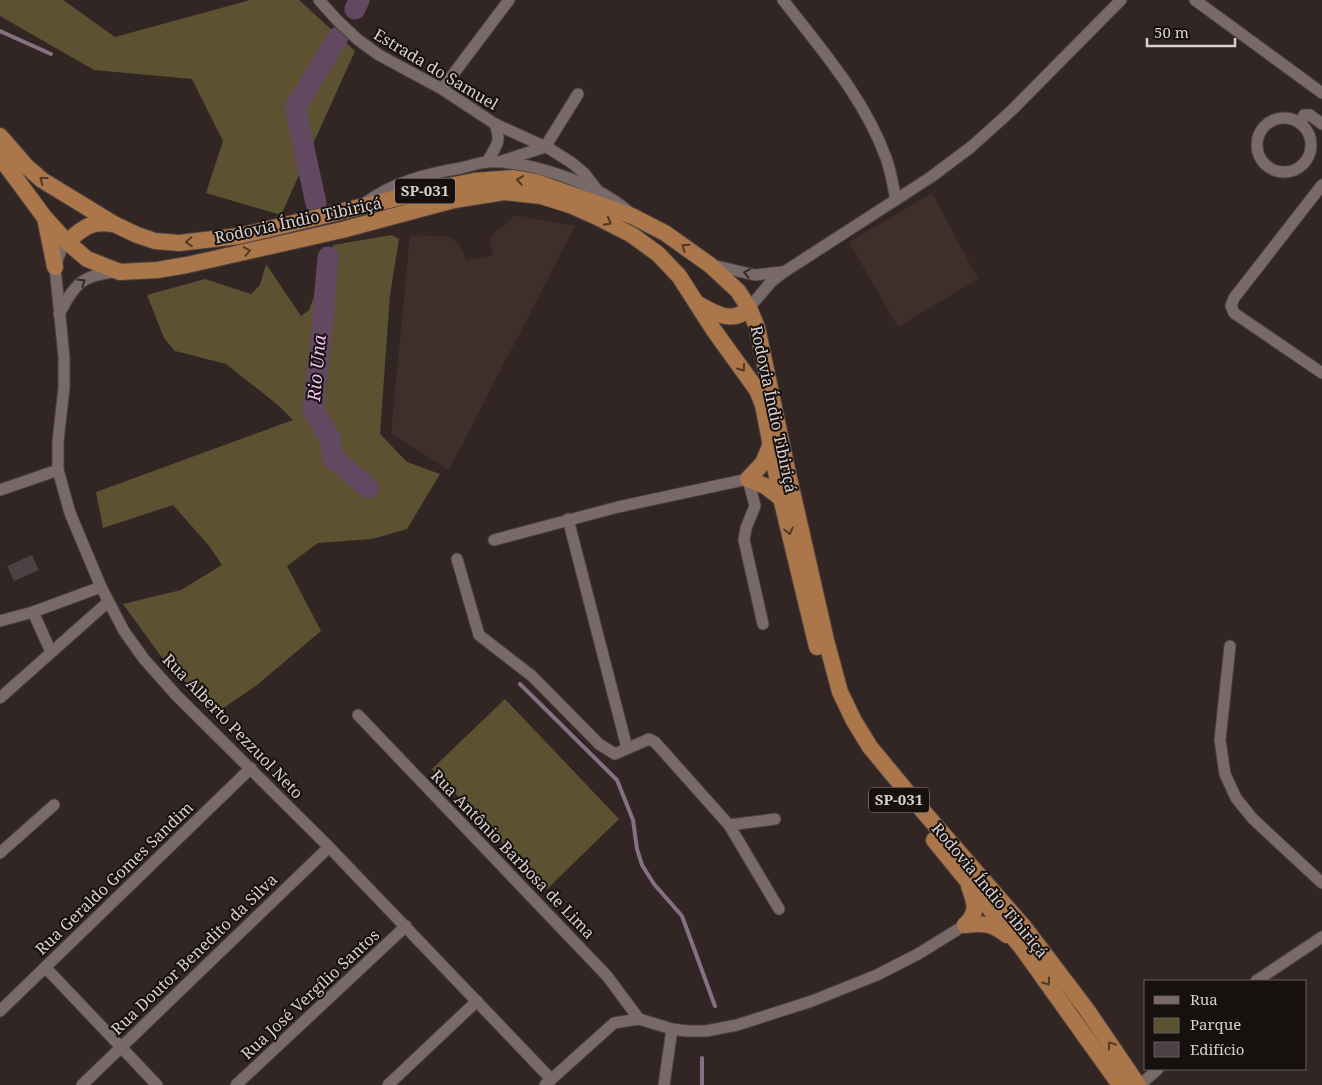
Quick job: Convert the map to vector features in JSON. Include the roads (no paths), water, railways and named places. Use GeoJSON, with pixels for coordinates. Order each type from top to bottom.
{"type":"FeatureCollection","features":[{"type":"Feature","properties":{"kind":"highway","name":"Rodovia Índio Tibiriçá"},"geometry":{"type":"LineString","coordinates":[[0,136],[26,166],[42,180],[114,224],[155,241],[180,243],[239,236],[439,188],[474,181],[514,178],[536,182],[561,190],[637,218],[665,233],[710,264],[738,291],[749,308],[757,327],[826,640],[840,692],[854,720],[870,746],[910,796],[1024,927],[1087,1010],[1139,1085]]}},
{"type":"Feature","properties":{"kind":"highway","name":"Rodovia Índio Tibiriçá"},"geometry":{"type":"LineString","coordinates":[[0,158],[45,218],[67,242],[87,258],[120,272],[157,270],[186,265],[342,230],[454,200],[493,193],[518,193],[541,196],[570,205],[632,235],[658,254],[678,276],[757,390],[763,405],[781,498],[809,617],[835,706],[850,736],[1022,948],[1120,1085]]}},
{"type":"Feature","properties":{"kind":"highway"},"geometry":{"type":"LineString","coordinates":[[45,218],[55,266]]}},
{"type":"Feature","properties":{"kind":"highway"},"geometry":{"type":"LineString","coordinates":[[67,242],[90,225],[96,223],[114,224]]}},
{"type":"Feature","properties":{"kind":"highway"},"geometry":{"type":"LineString","coordinates":[[696,303],[716,314],[726,317],[735,317],[744,313],[749,308]]}},
{"type":"Feature","properties":{"kind":"highway"},"geometry":{"type":"LineString","coordinates":[[770,444],[763,464],[748,479],[766,486],[781,498]]}},
{"type":"Feature","properties":{"kind":"highway"},"geometry":{"type":"LineString","coordinates":[[954,864],[969,886],[974,900],[974,914],[965,925]]}},
{"type":"Feature","properties":{"kind":"highway"},"geometry":{"type":"LineString","coordinates":[[965,925],[989,924],[1022,948]]}},
{"type":"Feature","properties":{"kind":"street","name":"Estrada do Samuel"},"geometry":{"type":"LineString","coordinates":[[319,0],[357,39],[379,55],[442,89],[495,124],[499,136],[492,162]]}},
{"type":"Feature","properties":{"kind":"street"},"geometry":{"type":"LineString","coordinates":[[442,89],[509,0]]}},
{"type":"Feature","properties":{"kind":"street"},"geometry":{"type":"LineString","coordinates":[[783,0],[824,54],[869,120],[886,158],[896,200]]}},
{"type":"Feature","properties":{"kind":"street"},"geometry":{"type":"LineString","coordinates":[[749,308],[771,282],[784,272],[931,177],[987,134],[1121,0]]}},
{"type":"Feature","properties":{"kind":"street"},"geometry":{"type":"LineString","coordinates":[[1195,0],[1322,93]]}},
{"type":"Feature","properties":{"kind":"street"},"geometry":{"type":"LineString","coordinates":[[360,207],[382,191],[399,184],[440,171],[492,162],[545,147],[578,94]]}},
{"type":"Feature","properties":{"kind":"street"},"geometry":{"type":"LineString","coordinates":[[1301,123],[1304,115],[1310,115],[1322,124]]}},
{"type":"Feature","properties":{"kind":"street"},"geometry":{"type":"LineString","coordinates":[[1284,118],[1293,119],[1301,123],[1310,136],[1312,145],[1306,162],[1299,168],[1281,172],[1264,164],[1259,156],[1257,146],[1258,137],[1262,129],[1268,123],[1284,118]]}},
{"type":"Feature","properties":{"kind":"street"},"geometry":{"type":"LineString","coordinates":[[495,124],[545,147],[572,163],[585,174],[598,191]]}},
{"type":"Feature","properties":{"kind":"street"},"geometry":{"type":"LineString","coordinates":[[492,162],[537,168],[567,177],[620,203],[637,218]]}},
{"type":"Feature","properties":{"kind":"street"},"geometry":{"type":"LineString","coordinates":[[1322,185],[1234,298],[1231,306],[1234,313],[1322,373]]}},
{"type":"Feature","properties":{"kind":"street"},"geometry":{"type":"LineString","coordinates":[[55,266],[61,250],[67,242]]}},
{"type":"Feature","properties":{"kind":"street"},"geometry":{"type":"LineString","coordinates":[[710,264],[755,275],[784,272]]}},
{"type":"Feature","properties":{"kind":"street","name":"Rua Alberto Pezzuol Neto"},"geometry":{"type":"LineString","coordinates":[[55,266],[64,357],[64,388],[58,441],[60,484],[101,587],[124,631],[176,695],[251,768],[406,926],[477,1001],[548,1082]]}},
{"type":"Feature","properties":{"kind":"street"},"geometry":{"type":"LineString","coordinates":[[59,314],[73,290],[84,279],[104,273],[120,272]]}},
{"type":"Feature","properties":{"kind":"street"},"geometry":{"type":"LineString","coordinates":[[0,490],[58,470]]}},
{"type":"Feature","properties":{"kind":"street"},"geometry":{"type":"LineString","coordinates":[[494,540],[568,519],[748,479],[755,506],[746,528],[744,540],[763,624]]}},
{"type":"Feature","properties":{"kind":"street"},"geometry":{"type":"LineString","coordinates":[[568,519],[627,748]]}},
{"type":"Feature","properties":{"kind":"street"},"geometry":{"type":"LineString","coordinates":[[457,559],[479,635],[532,676],[599,744],[614,754],[649,739],[655,742],[729,825],[779,909]]}},
{"type":"Feature","properties":{"kind":"street"},"geometry":{"type":"LineString","coordinates":[[0,621],[33,612],[101,587]]}},
{"type":"Feature","properties":{"kind":"street"},"geometry":{"type":"LineString","coordinates":[[0,698],[108,602]]}},
{"type":"Feature","properties":{"kind":"street"},"geometry":{"type":"LineString","coordinates":[[33,612],[51,652]]}},
{"type":"Feature","properties":{"kind":"street"},"geometry":{"type":"LineString","coordinates":[[1230,646],[1220,740],[1225,774],[1236,798],[1253,819],[1322,884]]}},
{"type":"Feature","properties":{"kind":"street","name":"Rua Antônio Barbosa de Lima"},"geometry":{"type":"LineString","coordinates":[[358,715],[607,976],[640,1019]]}},
{"type":"Feature","properties":{"kind":"street","name":"Rua Geraldo Gomes Sandim"},"geometry":{"type":"LineString","coordinates":[[0,1011],[251,768]]}},
{"type":"Feature","properties":{"kind":"street"},"geometry":{"type":"LineString","coordinates":[[0,853],[54,805]]}},
{"type":"Feature","properties":{"kind":"street"},"geometry":{"type":"LineString","coordinates":[[729,825],[775,819]]}},
{"type":"Feature","properties":{"kind":"street","name":"Rua Doutor Benedito da Silva"},"geometry":{"type":"LineString","coordinates":[[82,1085],[329,847]]}},
{"type":"Feature","properties":{"kind":"street"},"geometry":{"type":"LineString","coordinates":[[548,1082],[614,1024],[640,1019],[672,1029],[687,1031],[706,1031],[737,1025],[812,1001],[884,971],[933,945],[965,925]]}},
{"type":"Feature","properties":{"kind":"street","name":"Rua José Vergílio Santos"},"geometry":{"type":"LineString","coordinates":[[236,1085],[406,926]]}},
{"type":"Feature","properties":{"kind":"street"},"geometry":{"type":"LineString","coordinates":[[1258,980],[1322,937]]}},
{"type":"Feature","properties":{"kind":"street"},"geometry":{"type":"LineString","coordinates":[[45,967],[157,1085]]}},
{"type":"Feature","properties":{"kind":"street"},"geometry":{"type":"LineString","coordinates":[[388,1085],[477,1001]]}},
{"type":"Feature","properties":{"kind":"street"},"geometry":{"type":"LineString","coordinates":[[664,1085],[672,1029]]}},
{"type":"Feature","properties":{"kind":"street"},"geometry":{"type":"LineString","coordinates":[[1139,1085],[1157,1070]]}},
{"type":"Feature","properties":{"kind":"waterway","name":"Rio Una"},"geometry":{"type":"LineString","coordinates":[[355,9],[359,0]]}},
{"type":"Feature","properties":{"kind":"waterway"},"geometry":{"type":"LineString","coordinates":[[0,31],[51,54]]}},
{"type":"Feature","properties":{"kind":"waterway","name":"Rio Una"},"geometry":{"type":"LineString","coordinates":[[316,203],[295,108],[338,37]]}},
{"type":"Feature","properties":{"kind":"waterway","name":"Rio Una"},"geometry":{"type":"LineString","coordinates":[[328,257],[313,409],[330,439],[333,458],[369,488]]}},
{"type":"Feature","properties":{"kind":"waterway"},"geometry":{"type":"LineString","coordinates":[[520,684],[617,780],[633,820],[637,849],[642,865],[654,884],[682,916],[715,1006]]}},
{"type":"Feature","properties":{"kind":"waterway"},"geometry":{"type":"LineString","coordinates":[[702,1058],[702,1085]]}}]}
